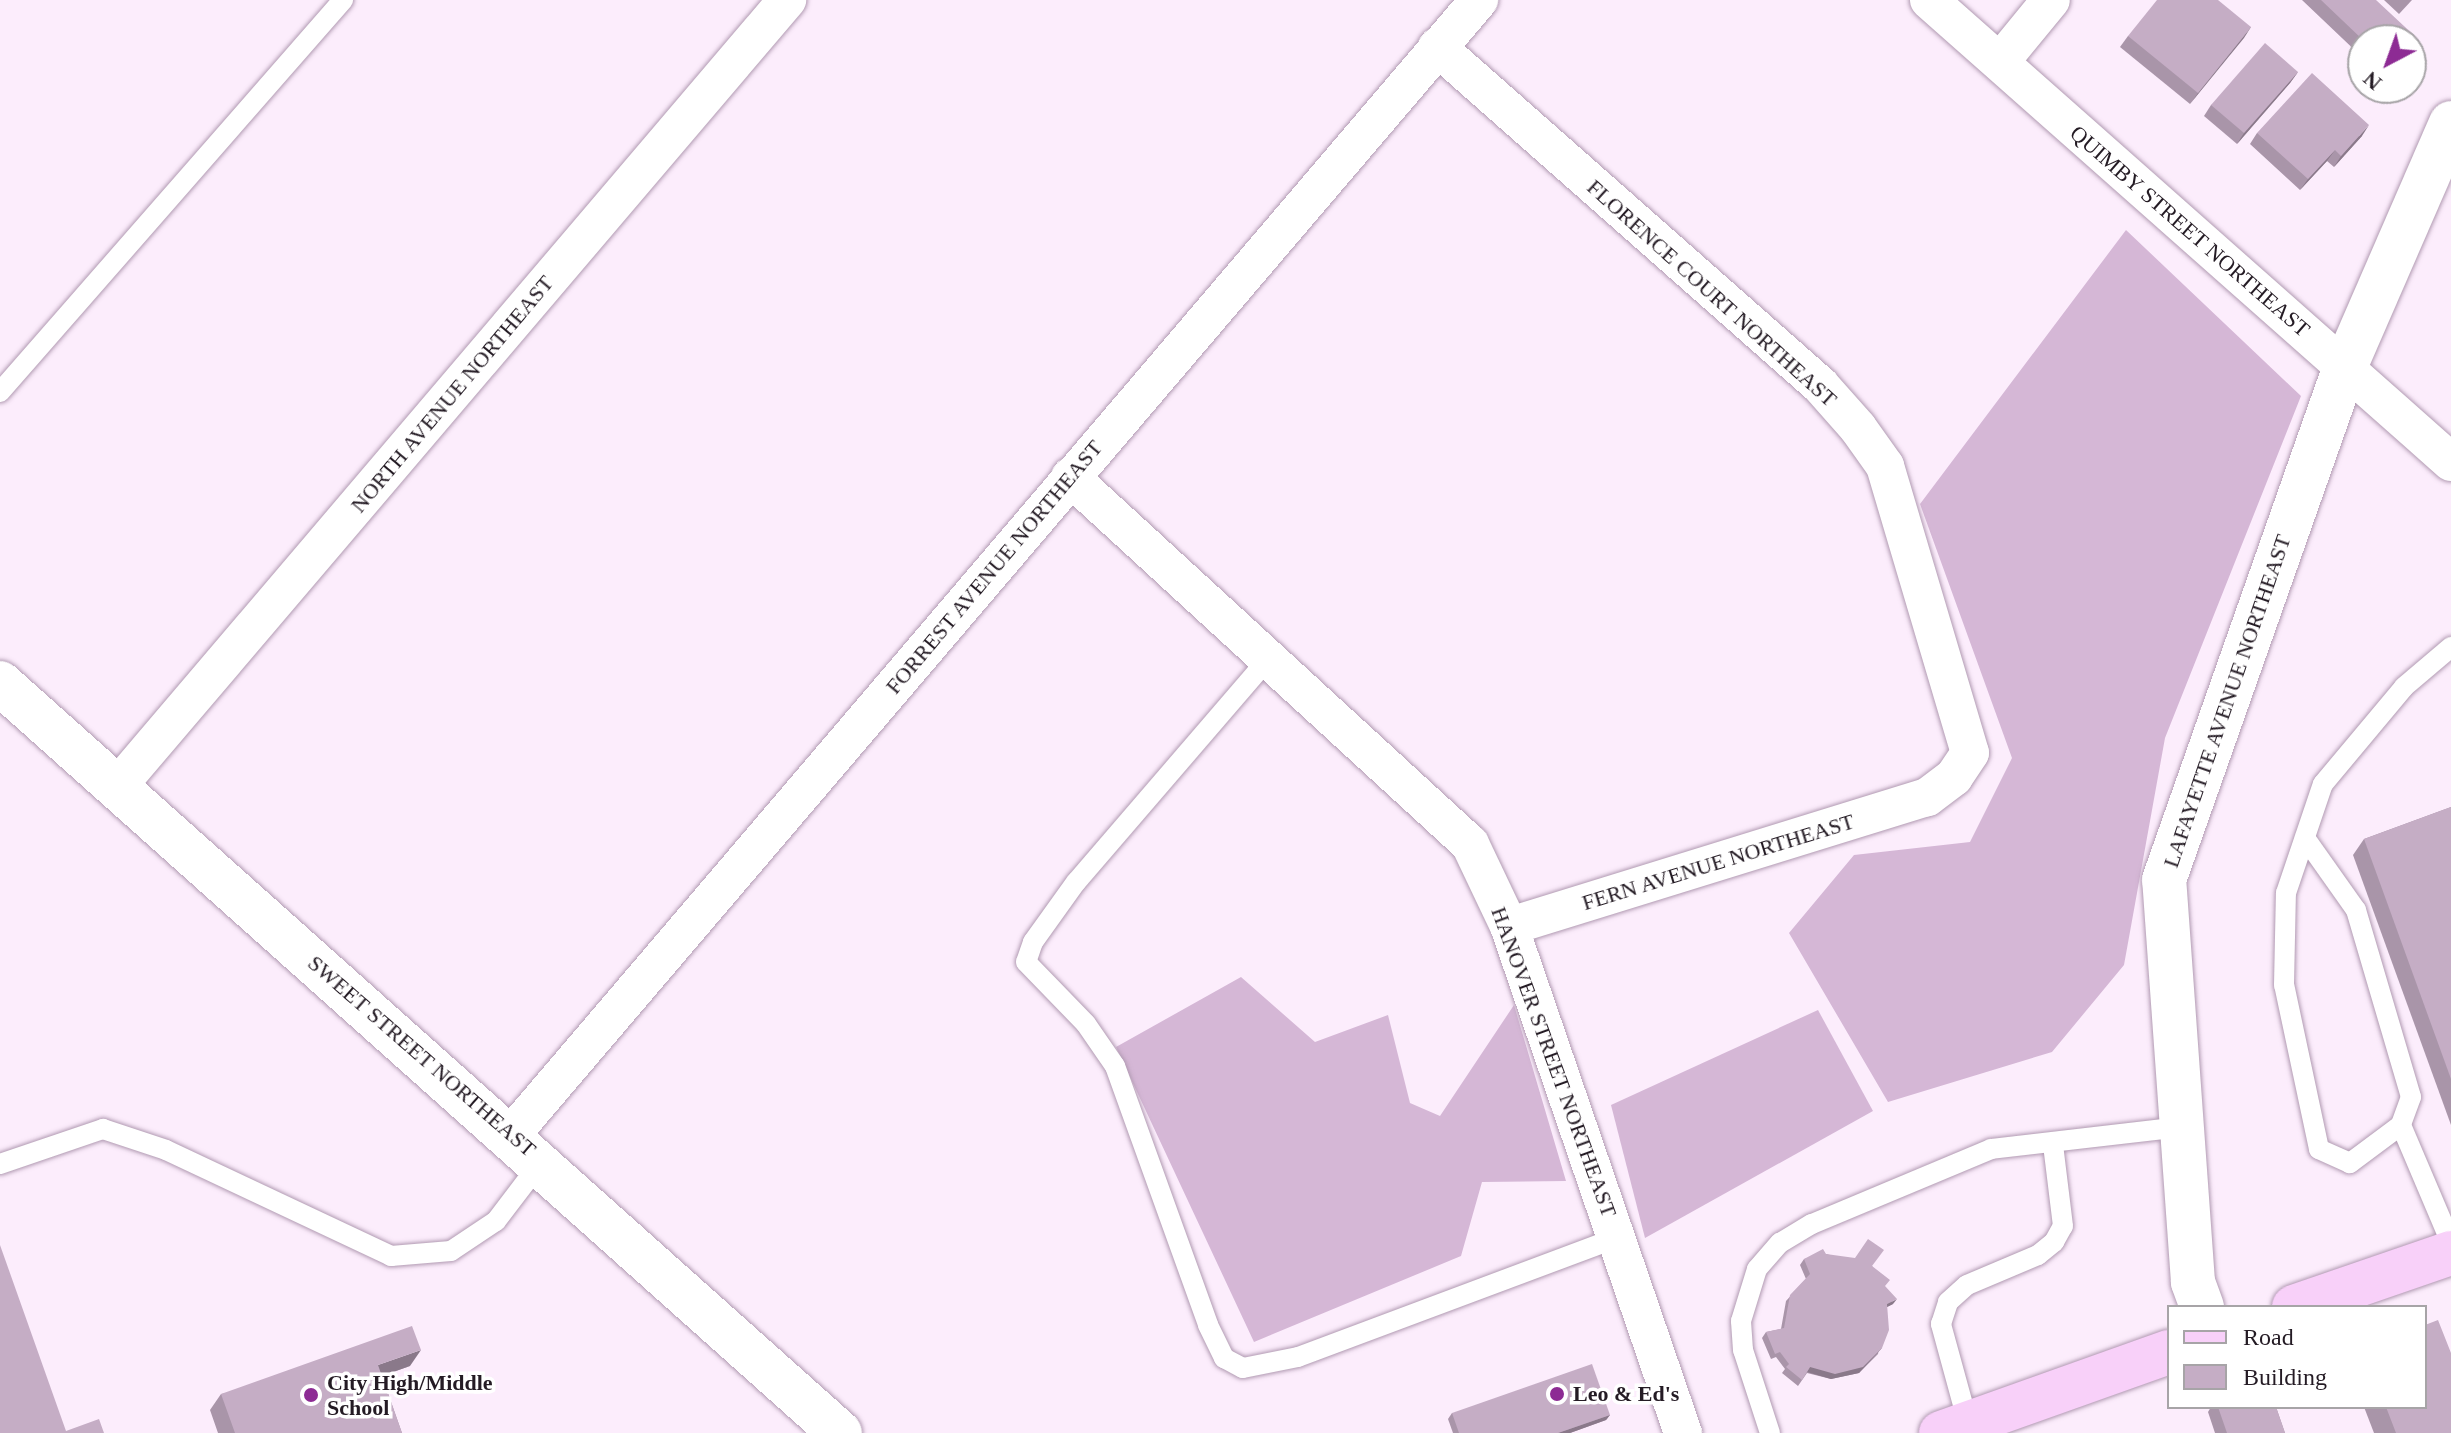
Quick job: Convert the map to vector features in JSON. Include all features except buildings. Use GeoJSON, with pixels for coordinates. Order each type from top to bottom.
{"type":"FeatureCollection","features":[{"type":"Feature","properties":{"kind":"main road"},"geometry":{"type":"LineString","coordinates":[[2300,1305],[2451,1253]]}},
{"type":"Feature","properties":{"kind":"main road"},"geometry":{"type":"LineString","coordinates":[[1979,1425],[2167,1353]]}},
{"type":"Feature","properties":{"kind":"street","name":"NORTH AVENUE NORTHEAST"},"geometry":{"type":"LineString","coordinates":[[117,787],[787,0]]}},
{"type":"Feature","properties":{"kind":"street","name":"FORREST AVENUE NORTHEAST"},"geometry":{"type":"LineString","coordinates":[[526,1148],[1070,477],[1479,0]]}},
{"type":"Feature","properties":{"kind":"street","name":"QUIMBY STREET NORTHEAST"},"geometry":{"type":"LineString","coordinates":[[1929,0],[2451,462]]}},
{"type":"Feature","properties":{"kind":"street"},"geometry":{"type":"LineString","coordinates":[[2000,62],[2051,0]]}},
{"type":"Feature","properties":{"kind":"street","name":"FLORENCE COURT NORTHEAST"},"geometry":{"type":"LineString","coordinates":[[1437,47],[1820,385],[1885,466],[1970,753],[1954,777],[1927,797]]}},
{"type":"Feature","properties":{"kind":"street","name":"LAFAYETTE AVENUE NORTHEAST"},"geometry":{"type":"LineString","coordinates":[[2201,1305],[2193,1282],[2164,880],[2345,367],[2451,123]]}},
{"type":"Feature","properties":{"kind":"street","name":"HANOVER STREET NORTHEAST"},"geometry":{"type":"LineString","coordinates":[[1070,477],[1470,844],[1509,926],[1683,1433]]}},
{"type":"Feature","properties":{"kind":"street","name":"SWEET STREET NORTHEAST"},"geometry":{"type":"LineString","coordinates":[[0,683],[526,1148],[840,1433]]}},
{"type":"Feature","properties":{"kind":"street","name":"FERN AVENUE NORTHEAST"},"geometry":{"type":"LineString","coordinates":[[1509,926],[1927,797]]}},
{"type":"Feature","properties":{"kind":"lane"},"geometry":{"type":"LineString","coordinates":[[0,392],[343,0]]}},
{"type":"Feature","properties":{"kind":"lane"},"geometry":{"type":"LineString","coordinates":[[2305,838],[2356,910],[2411,1097],[2401,1125],[2350,1163],[2319,1149],[2284,985],[2286,893],[2323,784],[2404,687],[2451,647]]}},
{"type":"Feature","properties":{"kind":"lane"},"geometry":{"type":"LineString","coordinates":[[1268,659],[1076,882],[1033,942],[1026,962],[1086,1024],[1115,1066],[1224,1358],[1243,1368],[1298,1357],[1616,1238]]}},
{"type":"Feature","properties":{"kind":"lane"},"geometry":{"type":"LineString","coordinates":[[2401,1125],[2451,1243]]}},
{"type":"Feature","properties":{"kind":"lane"},"geometry":{"type":"LineString","coordinates":[[1770,1433],[1743,1350],[1741,1321],[1757,1269],[1780,1243],[1812,1224],[1991,1149],[2182,1127]]}},
{"type":"Feature","properties":{"kind":"lane"},"geometry":{"type":"LineString","coordinates":[[0,1164],[103,1129],[166,1150],[391,1256],[451,1251],[496,1221],[526,1148]]}},
{"type":"Feature","properties":{"kind":"lane"},"geometry":{"type":"LineString","coordinates":[[1979,1425],[1941,1324],[1948,1302],[1967,1285],[2038,1255],[2054,1242],[2063,1226],[2053,1144]]}},
{"type":"Feature","properties":{"kind":"shaded area"},"geometry":{"type":"Polygon","coordinates":[[[2126,230],[2301,396],[2165,738],[2124,965],[2052,1052],[1888,1102],[1789,933],[1854,855],[1970,842],[2012,758],[1920,504],[2126,230]]]}},
{"type":"Feature","properties":{"kind":"shaded area"},"geometry":{"type":"Polygon","coordinates":[[[1241,977],[1315,1042],[1388,1015],[1410,1103],[1440,1116],[1514,1005],[1566,1181],[1482,1182],[1461,1256],[1254,1342],[1116,1047],[1241,977]]]}},
{"type":"Feature","properties":{"kind":"shaded area"},"geometry":{"type":"Polygon","coordinates":[[[1818,1010],[1873,1111],[1645,1238],[1611,1105],[1818,1010]]]}},
{"type":"Feature","properties":{"kind":"place","name":"Leo & Ed's"},"geometry":{"type":"Point","coordinates":[1557,1394]}},
{"type":"Feature","properties":{"kind":"place","name":"City High/Middle School"},"geometry":{"type":"Point","coordinates":[311,1395]}}]}
